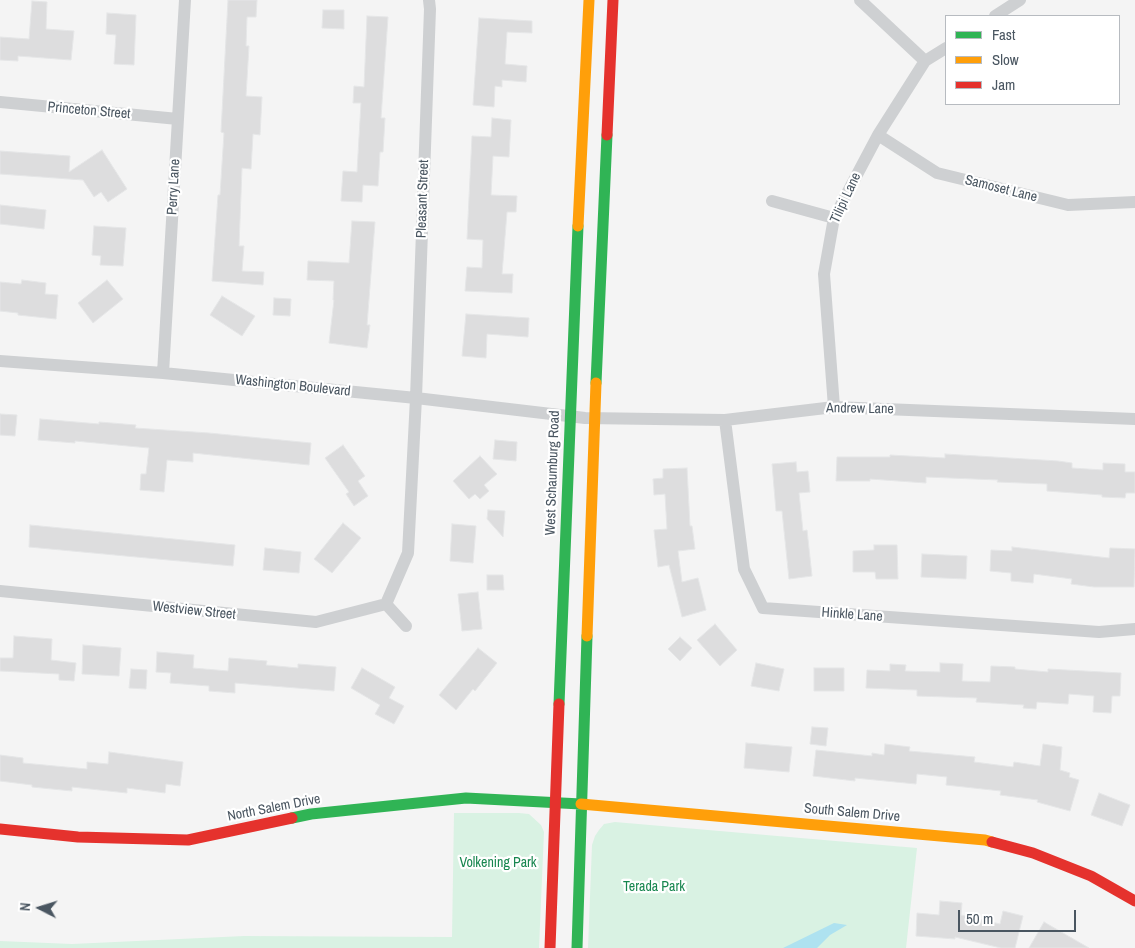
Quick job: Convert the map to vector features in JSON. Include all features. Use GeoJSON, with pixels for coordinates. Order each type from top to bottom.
{"type":"FeatureCollection","features":[{"type":"Feature","properties":{"kind":"main road","name":"West Schaumburg Road"},"geometry":{"type":"LineString","coordinates":[[550,948],[554,802],[589,0]]}},
{"type":"Feature","properties":{"kind":"main road"},"geometry":{"type":"LineString","coordinates":[[577,948],[590,418],[614,0]]}},
{"type":"Feature","properties":{"kind":"main road","name":"North Salem Drive"},"geometry":{"type":"LineString","coordinates":[[0,829],[78,837],[188,840],[312,814],[456,798],[554,802]]}},
{"type":"Feature","properties":{"kind":"main road","name":"South Salem Drive"},"geometry":{"type":"LineString","coordinates":[[554,802],[985,840],[1033,853],[1091,876],[1135,901]]}},
{"type":"Feature","properties":{"kind":"street","name":"Perry Lane"},"geometry":{"type":"LineString","coordinates":[[163,373],[185,0]]}},
{"type":"Feature","properties":{"kind":"street","name":"Pleasant Street"},"geometry":{"type":"LineString","coordinates":[[416,398],[430,29],[429,0]]}},
{"type":"Feature","properties":{"kind":"street"},"geometry":{"type":"LineString","coordinates":[[860,0],[925,62]]}},
{"type":"Feature","properties":{"kind":"street"},"geometry":{"type":"LineString","coordinates":[[997,15],[1020,0]]}},
{"type":"Feature","properties":{"kind":"street","name":"Tilipi Lane"},"geometry":{"type":"LineString","coordinates":[[834,407],[824,274],[834,218],[878,135],[925,62],[945,49]]}},
{"type":"Feature","properties":{"kind":"street","name":"Princeton Street"},"geometry":{"type":"LineString","coordinates":[[0,102],[178,119]]}},
{"type":"Feature","properties":{"kind":"street","name":"Samoset Lane"},"geometry":{"type":"LineString","coordinates":[[878,135],[937,173],[1068,206],[1135,202]]}},
{"type":"Feature","properties":{"kind":"street"},"geometry":{"type":"LineString","coordinates":[[772,202],[834,218]]}},
{"type":"Feature","properties":{"kind":"street","name":"Washington Boulevard"},"geometry":{"type":"LineString","coordinates":[[0,361],[163,373],[416,398],[590,418]]}},
{"type":"Feature","properties":{"kind":"street"},"geometry":{"type":"LineString","coordinates":[[406,626],[386,604],[408,553],[416,398]]}},
{"type":"Feature","properties":{"kind":"street","name":"Andrew Lane"},"geometry":{"type":"LineString","coordinates":[[590,418],[725,420],[834,407],[1135,419]]}},
{"type":"Feature","properties":{"kind":"street","name":"Hinkle Lane"},"geometry":{"type":"LineString","coordinates":[[725,420],[744,569],[763,608],[1099,632],[1135,629]]}},
{"type":"Feature","properties":{"kind":"street","name":"Westview Street"},"geometry":{"type":"LineString","coordinates":[[0,592],[316,622],[386,604]]}},
{"type":"Feature","properties":{"kind":"green space","name":"Volkening Park"},"geometry":{"type":"Polygon","coordinates":[[[454,813],[529,814],[541,825],[544,832],[539,948],[0,948],[0,941],[72,944],[244,936],[452,937],[454,813]]]}},
{"type":"Feature","properties":{"kind":"green space","name":"Terada Park"},"geometry":{"type":"Polygon","coordinates":[[[615,822],[917,848],[906,948],[588,948],[592,845],[595,836],[604,824],[615,822]]]}},
{"type":"Feature","properties":{"kind":"water"},"geometry":{"type":"Polygon","coordinates":[[[834,923],[847,925],[830,935],[817,948],[783,948],[834,923]]]}},
{"type":"Feature","properties":{"kind":"building"},"geometry":{"type":"Polygon","coordinates":[[[228,0],[257,0],[256,17],[247,17],[246,46],[249,46],[246,96],[262,97],[260,135],[253,134],[251,169],[242,168],[239,246],[244,246],[242,271],[264,272],[263,285],[212,281],[224,133],[221,132],[228,0]]]}},
{"type":"Feature","properties":{"kind":"building"},"geometry":{"type":"Polygon","coordinates":[[[32,1],[47,2],[46,29],[74,31],[71,60],[18,56],[18,61],[0,60],[0,37],[29,39],[32,1]]]}},
{"type":"Feature","properties":{"kind":"building"},"geometry":{"type":"Polygon","coordinates":[[[323,10],[344,10],[344,29],[322,28],[323,10]]]}},
{"type":"Feature","properties":{"kind":"building"},"geometry":{"type":"Polygon","coordinates":[[[107,13],[136,15],[134,65],[114,64],[116,35],[106,34],[107,13]]]}},
{"type":"Feature","properties":{"kind":"building"},"geometry":{"type":"Polygon","coordinates":[[[367,16],[388,17],[381,118],[385,118],[383,152],[380,152],[378,186],[363,185],[362,202],[341,201],[343,171],[357,172],[361,103],[353,103],[354,86],[364,87],[367,16]]]}},
{"type":"Feature","properties":{"kind":"building"},"geometry":{"type":"Polygon","coordinates":[[[479,18],[532,21],[532,33],[507,32],[505,64],[527,66],[526,82],[502,80],[502,87],[495,86],[494,107],[473,105],[479,18]]]}},
{"type":"Feature","properties":{"kind":"building"},"geometry":{"type":"Polygon","coordinates":[[[492,118],[511,120],[509,157],[493,156],[491,195],[517,196],[516,212],[507,212],[502,274],[513,274],[512,293],[465,291],[467,267],[482,268],[483,240],[467,239],[472,136],[491,137],[492,118]]]}},
{"type":"Feature","properties":{"kind":"building"},"geometry":{"type":"Polygon","coordinates":[[[102,150],[127,189],[108,202],[101,192],[94,197],[83,180],[0,174],[0,151],[70,156],[69,172],[102,150]]]}},
{"type":"Feature","properties":{"kind":"building"},"geometry":{"type":"Polygon","coordinates":[[[0,205],[46,210],[44,229],[0,224],[0,205]]]}},
{"type":"Feature","properties":{"kind":"building"},"geometry":{"type":"Polygon","coordinates":[[[352,221],[375,222],[367,325],[370,325],[367,348],[329,343],[334,300],[334,281],[307,280],[308,261],[349,263],[352,221]]]}},
{"type":"Feature","properties":{"kind":"building"},"geometry":{"type":"Polygon","coordinates":[[[94,226],[126,228],[123,266],[100,265],[101,256],[92,255],[94,226]]]}},
{"type":"Feature","properties":{"kind":"building"},"geometry":{"type":"Polygon","coordinates":[[[22,280],[46,283],[45,294],[58,295],[56,319],[0,311],[0,282],[21,284],[22,280]]]}},
{"type":"Feature","properties":{"kind":"building"},"geometry":{"type":"Polygon","coordinates":[[[107,280],[123,299],[93,323],[78,303],[107,280]]]}},
{"type":"Feature","properties":{"kind":"building"},"geometry":{"type":"Polygon","coordinates":[[[222,296],[255,316],[242,336],[210,315],[222,296]]]}},
{"type":"Feature","properties":{"kind":"building"},"geometry":{"type":"Polygon","coordinates":[[[274,298],[291,299],[290,316],[273,315],[274,298]]]}},
{"type":"Feature","properties":{"kind":"building"},"geometry":{"type":"Polygon","coordinates":[[[466,314],[529,318],[528,337],[487,334],[486,358],[462,356],[466,314]]]}},
{"type":"Feature","properties":{"kind":"building"},"geometry":{"type":"Polygon","coordinates":[[[0,414],[17,415],[15,436],[0,435],[0,414]]]}},
{"type":"Feature","properties":{"kind":"building"},"geometry":{"type":"Polygon","coordinates":[[[40,419],[136,425],[135,428],[311,443],[309,465],[193,453],[193,462],[167,460],[164,492],[140,490],[141,474],[146,474],[149,448],[75,441],[75,443],[38,440],[40,419]]]}},
{"type":"Feature","properties":{"kind":"building"},"geometry":{"type":"Polygon","coordinates":[[[495,440],[517,442],[516,461],[493,459],[495,440]]]}},
{"type":"Feature","properties":{"kind":"building"},"geometry":{"type":"Polygon","coordinates":[[[343,445],[365,476],[358,481],[368,496],[354,506],[346,494],[349,492],[325,458],[343,445]]]}},
{"type":"Feature","properties":{"kind":"building"},"geometry":{"type":"Polygon","coordinates":[[[945,454],[1058,461],[1072,463],[1072,468],[1103,470],[1103,463],[1125,464],[1125,472],[1135,472],[1135,493],[1126,493],[1125,498],[1102,497],[1102,495],[1047,491],[1047,484],[926,477],[926,483],[870,479],[870,481],[836,481],[837,457],[890,457],[890,455],[945,458],[945,454]]]}},
{"type":"Feature","properties":{"kind":"building"},"geometry":{"type":"Polygon","coordinates":[[[480,456],[497,474],[484,485],[489,491],[480,499],[475,494],[469,499],[453,481],[480,456]]]}},
{"type":"Feature","properties":{"kind":"building"},"geometry":{"type":"Polygon","coordinates":[[[796,462],[797,472],[808,471],[810,492],[799,493],[803,531],[807,530],[812,576],[789,579],[782,511],[776,511],[772,464],[796,462]]]}},
{"type":"Feature","properties":{"kind":"building"},"geometry":{"type":"Polygon","coordinates":[[[687,468],[690,526],[692,526],[695,549],[678,551],[682,582],[698,578],[706,610],[682,617],[669,565],[658,567],[654,530],[667,529],[665,494],[654,495],[653,479],[663,478],[663,469],[687,468]]]}},
{"type":"Feature","properties":{"kind":"building"},"geometry":{"type":"Polygon","coordinates":[[[488,510],[505,511],[503,537],[487,519],[488,510]]]}},
{"type":"Feature","properties":{"kind":"building"},"geometry":{"type":"Polygon","coordinates":[[[343,523],[361,538],[332,573],[314,559],[343,523]]]}},
{"type":"Feature","properties":{"kind":"building"},"geometry":{"type":"Polygon","coordinates":[[[452,524],[476,526],[473,563],[450,561],[452,524]]]}},
{"type":"Feature","properties":{"kind":"building"},"geometry":{"type":"Polygon","coordinates":[[[30,525],[235,545],[233,566],[29,547],[30,525]]]}},
{"type":"Feature","properties":{"kind":"building"},"geometry":{"type":"Polygon","coordinates":[[[874,545],[897,545],[898,579],[876,579],[875,572],[853,572],[853,551],[874,550],[874,545]]]}},
{"type":"Feature","properties":{"kind":"building"},"geometry":{"type":"Polygon","coordinates":[[[1012,547],[1109,558],[1110,548],[1135,549],[1134,587],[1094,587],[1071,584],[1072,579],[1034,574],[1033,583],[1011,581],[1011,573],[990,571],[991,550],[1012,551],[1012,547]]]}},
{"type":"Feature","properties":{"kind":"building"},"geometry":{"type":"Polygon","coordinates":[[[265,548],[301,552],[299,573],[263,570],[265,548]]]}},
{"type":"Feature","properties":{"kind":"building"},"geometry":{"type":"Polygon","coordinates":[[[922,554],[967,556],[966,579],[921,577],[922,554]]]}},
{"type":"Feature","properties":{"kind":"building"},"geometry":{"type":"Polygon","coordinates":[[[487,575],[503,575],[504,590],[487,590],[487,575]]]}},
{"type":"Feature","properties":{"kind":"building"},"geometry":{"type":"Polygon","coordinates":[[[478,592],[482,629],[462,631],[458,594],[478,592]]]}},
{"type":"Feature","properties":{"kind":"building"},"geometry":{"type":"Polygon","coordinates":[[[715,624],[737,650],[720,666],[697,640],[715,624]]]}},
{"type":"Feature","properties":{"kind":"building"},"geometry":{"type":"Polygon","coordinates":[[[14,636],[52,639],[51,660],[76,663],[74,681],[59,680],[59,674],[0,671],[0,658],[13,658],[14,636]]]}},
{"type":"Feature","properties":{"kind":"building"},"geometry":{"type":"Polygon","coordinates":[[[680,637],[692,648],[680,661],[668,649],[680,637]]]}},
{"type":"Feature","properties":{"kind":"building"},"geometry":{"type":"Polygon","coordinates":[[[83,645],[121,648],[119,676],[82,674],[83,645]]]}},
{"type":"Feature","properties":{"kind":"building"},"geometry":{"type":"Polygon","coordinates":[[[478,648],[497,663],[475,691],[473,689],[456,710],[439,695],[478,648]]]}},
{"type":"Feature","properties":{"kind":"building"},"geometry":{"type":"Polygon","coordinates":[[[157,652],[194,655],[193,668],[228,671],[229,658],[267,661],[266,665],[298,668],[298,664],[336,667],[334,691],[235,683],[235,693],[209,691],[209,686],[170,683],[171,673],[156,672],[157,652]]]}},
{"type":"Feature","properties":{"kind":"building"},"geometry":{"type":"Polygon","coordinates":[[[756,663],[784,669],[779,691],[751,686],[756,663]]]}},
{"type":"Feature","properties":{"kind":"building"},"geometry":{"type":"Polygon","coordinates":[[[940,663],[963,664],[962,681],[990,682],[991,666],[1015,667],[1015,669],[1048,672],[1048,669],[1121,673],[1120,696],[1112,696],[1111,713],[1093,712],[1094,696],[1069,694],[1068,704],[1037,702],[1036,709],[1023,708],[1024,705],[976,702],[977,698],[917,696],[917,690],[866,688],[867,670],[890,671],[890,664],[906,665],[905,671],[940,672],[940,663]]]}},
{"type":"Feature","properties":{"kind":"building"},"geometry":{"type":"Polygon","coordinates":[[[362,668],[395,687],[389,698],[404,706],[394,724],[375,714],[380,705],[351,688],[362,668]]]}},
{"type":"Feature","properties":{"kind":"building"},"geometry":{"type":"Polygon","coordinates":[[[814,668],[844,668],[844,691],[814,691],[814,668]]]}},
{"type":"Feature","properties":{"kind":"building"},"geometry":{"type":"Polygon","coordinates":[[[131,669],[147,670],[146,689],[129,688],[131,669]]]}},
{"type":"Feature","properties":{"kind":"building"},"geometry":{"type":"Polygon","coordinates":[[[812,727],[828,728],[826,746],[810,744],[812,727]]]}},
{"type":"Feature","properties":{"kind":"building"},"geometry":{"type":"Polygon","coordinates":[[[746,743],[792,747],[789,772],[744,768],[746,743]]]}},
{"type":"Feature","properties":{"kind":"building"},"geometry":{"type":"Polygon","coordinates":[[[885,744],[910,747],[909,751],[975,757],[974,762],[1013,767],[1014,762],[1040,766],[1043,744],[1062,747],[1060,770],[1070,773],[1069,777],[1079,780],[1070,811],[1037,802],[1038,800],[1000,795],[1001,791],[946,785],[947,777],[917,774],[916,784],[855,778],[855,781],[813,776],[816,750],[872,756],[872,753],[884,755],[885,744]]]}},
{"type":"Feature","properties":{"kind":"building"},"geometry":{"type":"Polygon","coordinates":[[[109,752],[183,762],[180,786],[166,784],[165,793],[127,788],[127,793],[72,787],[72,791],[32,787],[32,785],[0,781],[0,755],[23,758],[23,763],[87,769],[87,762],[108,764],[109,752]]]}},
{"type":"Feature","properties":{"kind":"building"},"geometry":{"type":"Polygon","coordinates":[[[1099,793],[1130,805],[1122,826],[1091,815],[1099,793]]]}},
{"type":"Feature","properties":{"kind":"building"},"geometry":{"type":"Polygon","coordinates":[[[940,901],[962,903],[961,915],[1000,924],[1003,911],[1023,916],[1015,948],[1001,948],[955,937],[955,939],[916,936],[917,913],[939,915],[940,901]]]}},
{"type":"Feature","properties":{"kind":"building"},"geometry":{"type":"Polygon","coordinates":[[[1044,922],[1089,948],[1029,948],[1044,922]]]}},
{"type":"Feature","properties":{"kind":"traffic: fast"},"geometry":{"type":"LineString","coordinates":[[596,383],[607,135]]}},
{"type":"Feature","properties":{"kind":"traffic: fast"},"geometry":{"type":"LineString","coordinates":[[559,704],[578,226]]}},
{"type":"Feature","properties":{"kind":"traffic: fast"},"geometry":{"type":"LineString","coordinates":[[577,948],[587,636]]}},
{"type":"Feature","properties":{"kind":"traffic: fast"},"geometry":{"type":"LineString","coordinates":[[292,818],[311,814],[466,798],[581,804]]}},
{"type":"Feature","properties":{"kind":"traffic: slow"},"geometry":{"type":"LineString","coordinates":[[578,226],[589,0]]}},
{"type":"Feature","properties":{"kind":"traffic: slow"},"geometry":{"type":"LineString","coordinates":[[587,636],[596,383]]}},
{"type":"Feature","properties":{"kind":"traffic: slow"},"geometry":{"type":"LineString","coordinates":[[581,804],[992,842]]}},
{"type":"Feature","properties":{"kind":"traffic: jam"},"geometry":{"type":"LineString","coordinates":[[607,135],[613,0]]}},
{"type":"Feature","properties":{"kind":"traffic: jam"},"geometry":{"type":"LineString","coordinates":[[550,948],[559,704]]}},
{"type":"Feature","properties":{"kind":"traffic: jam"},"geometry":{"type":"LineString","coordinates":[[0,829],[78,837],[188,840],[292,818]]}},
{"type":"Feature","properties":{"kind":"traffic: jam"},"geometry":{"type":"LineString","coordinates":[[992,842],[1033,853],[1091,876],[1135,901]]}}]}
